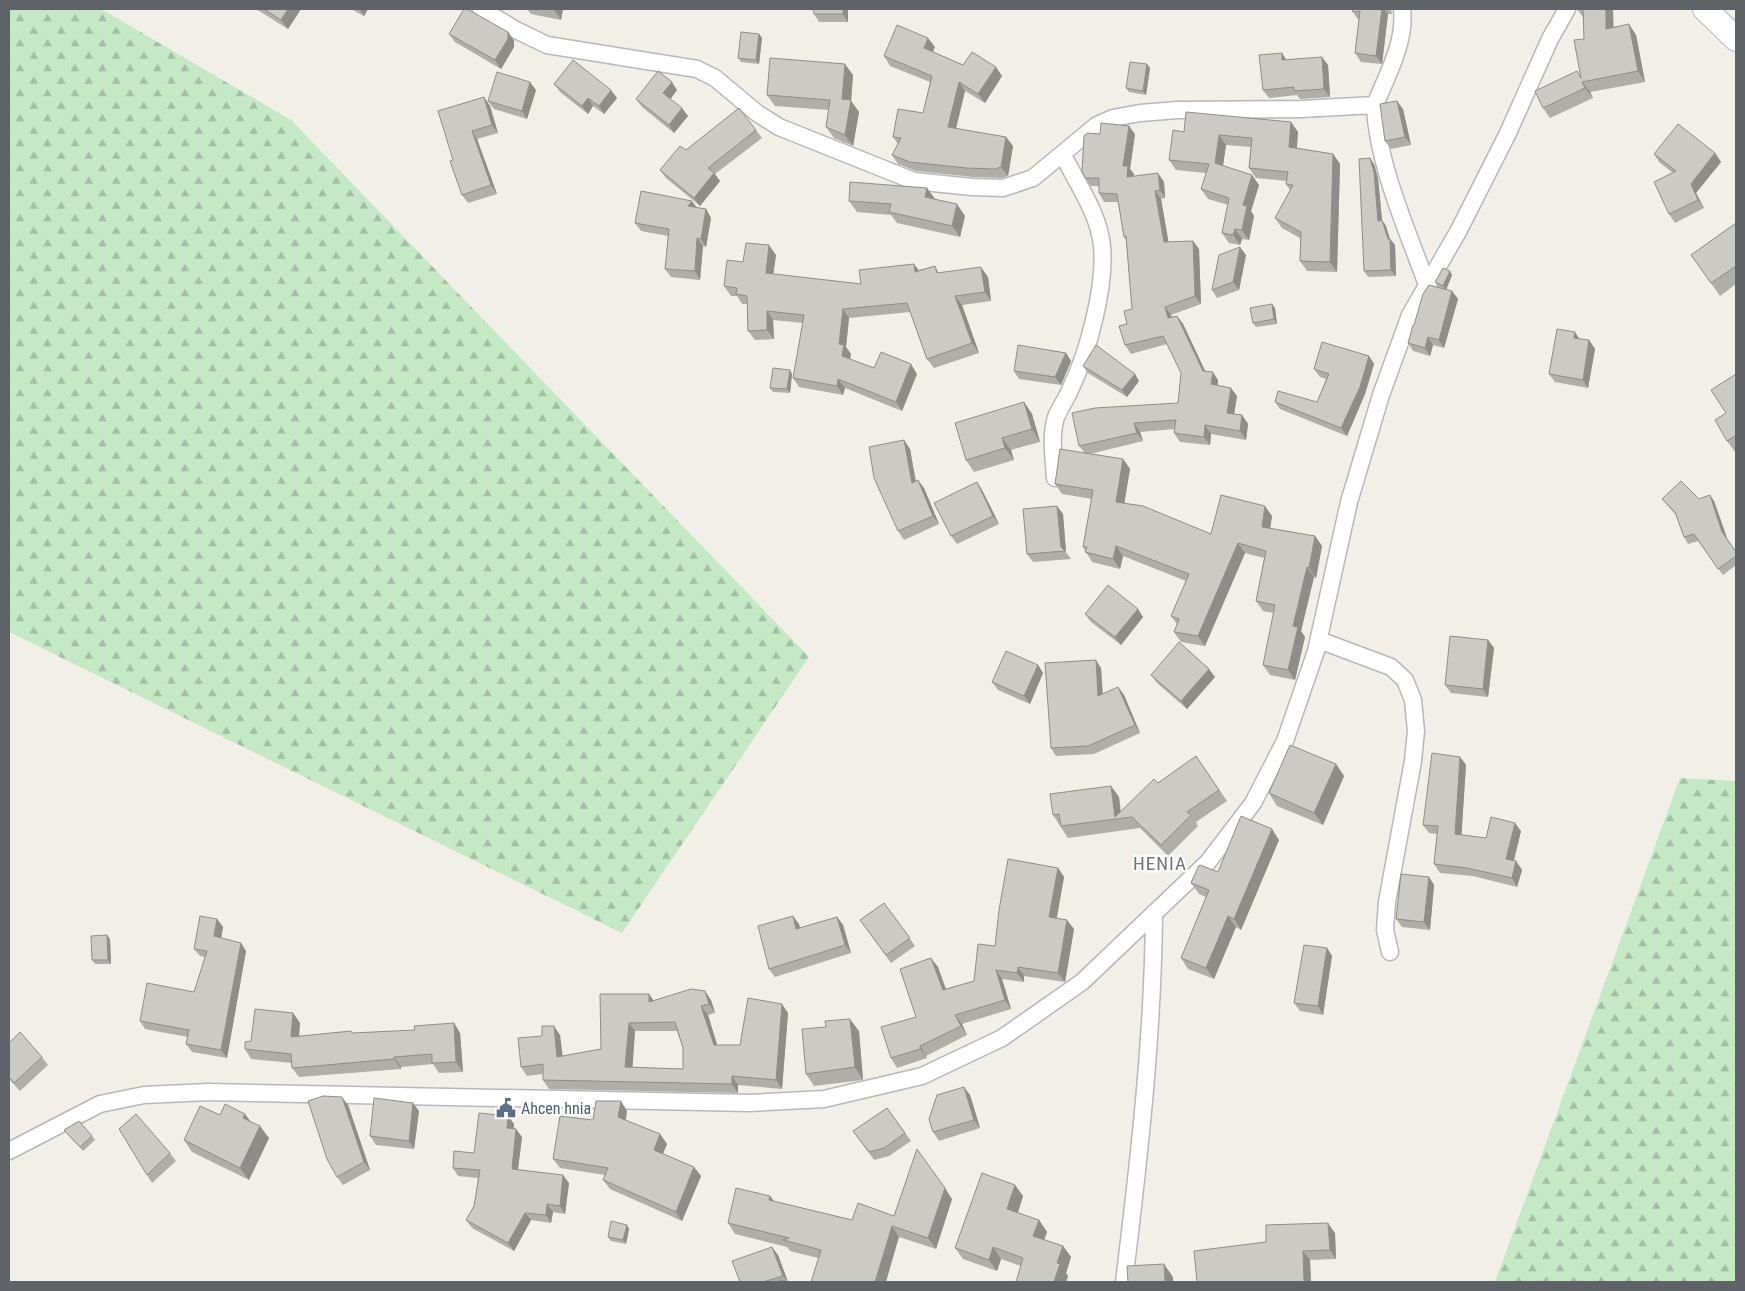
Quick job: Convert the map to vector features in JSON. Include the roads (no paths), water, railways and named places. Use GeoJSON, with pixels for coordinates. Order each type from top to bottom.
{"type":"FeatureCollection","features":[{"type":"Feature","properties":{"kind":"street"},"geometry":{"type":"LineString","coordinates":[[481,9],[516,30],[548,44],[698,69],[715,78],[757,113],[779,127],[914,181],[1003,188],[1033,178],[1097,125],[1113,118],[1140,113],[1375,105]]}},
{"type":"Feature","properties":{"kind":"street"},"geometry":{"type":"LineString","coordinates":[[1402,9],[1404,25],[1396,52],[1375,105],[1376,128],[1381,152],[1427,285]]}},
{"type":"Feature","properties":{"kind":"street"},"geometry":{"type":"LineString","coordinates":[[9,1151],[100,1104],[144,1095],[208,1092],[749,1103],[824,1099],[922,1076],[1002,1038],[1082,982],[1208,862],[1253,803],[1285,741],[1318,640],[1349,502],[1381,395],[1410,315],[1458,230],[1499,151],[1550,39],[1567,9]]}},
{"type":"Feature","properties":{"kind":"street"},"geometry":{"type":"LineString","coordinates":[[1705,9],[1736,39]]}},
{"type":"Feature","properties":{"kind":"street"},"geometry":{"type":"LineString","coordinates":[[1054,478],[1054,432],[1056,417],[1076,375],[1099,300],[1102,276],[1102,246],[1097,223],[1063,155]]}},
{"type":"Feature","properties":{"kind":"street"},"geometry":{"type":"LineString","coordinates":[[1318,640],[1391,666],[1404,680],[1413,700],[1416,731],[1387,902],[1385,930],[1390,952]]}},
{"type":"Feature","properties":{"kind":"street"},"geometry":{"type":"LineString","coordinates":[[1124,1282],[1138,1168],[1152,1001],[1154,913]]}},
{"type":"Feature","properties":{"kind":"place","name":"Ahcen hnia"},"geometry":{"type":"Point","coordinates":[506,1108]}},
{"type":"Feature","properties":{"kind":"district","name":"HENIA"},"geometry":{"type":"Point","coordinates":[1160,863]}}]}
